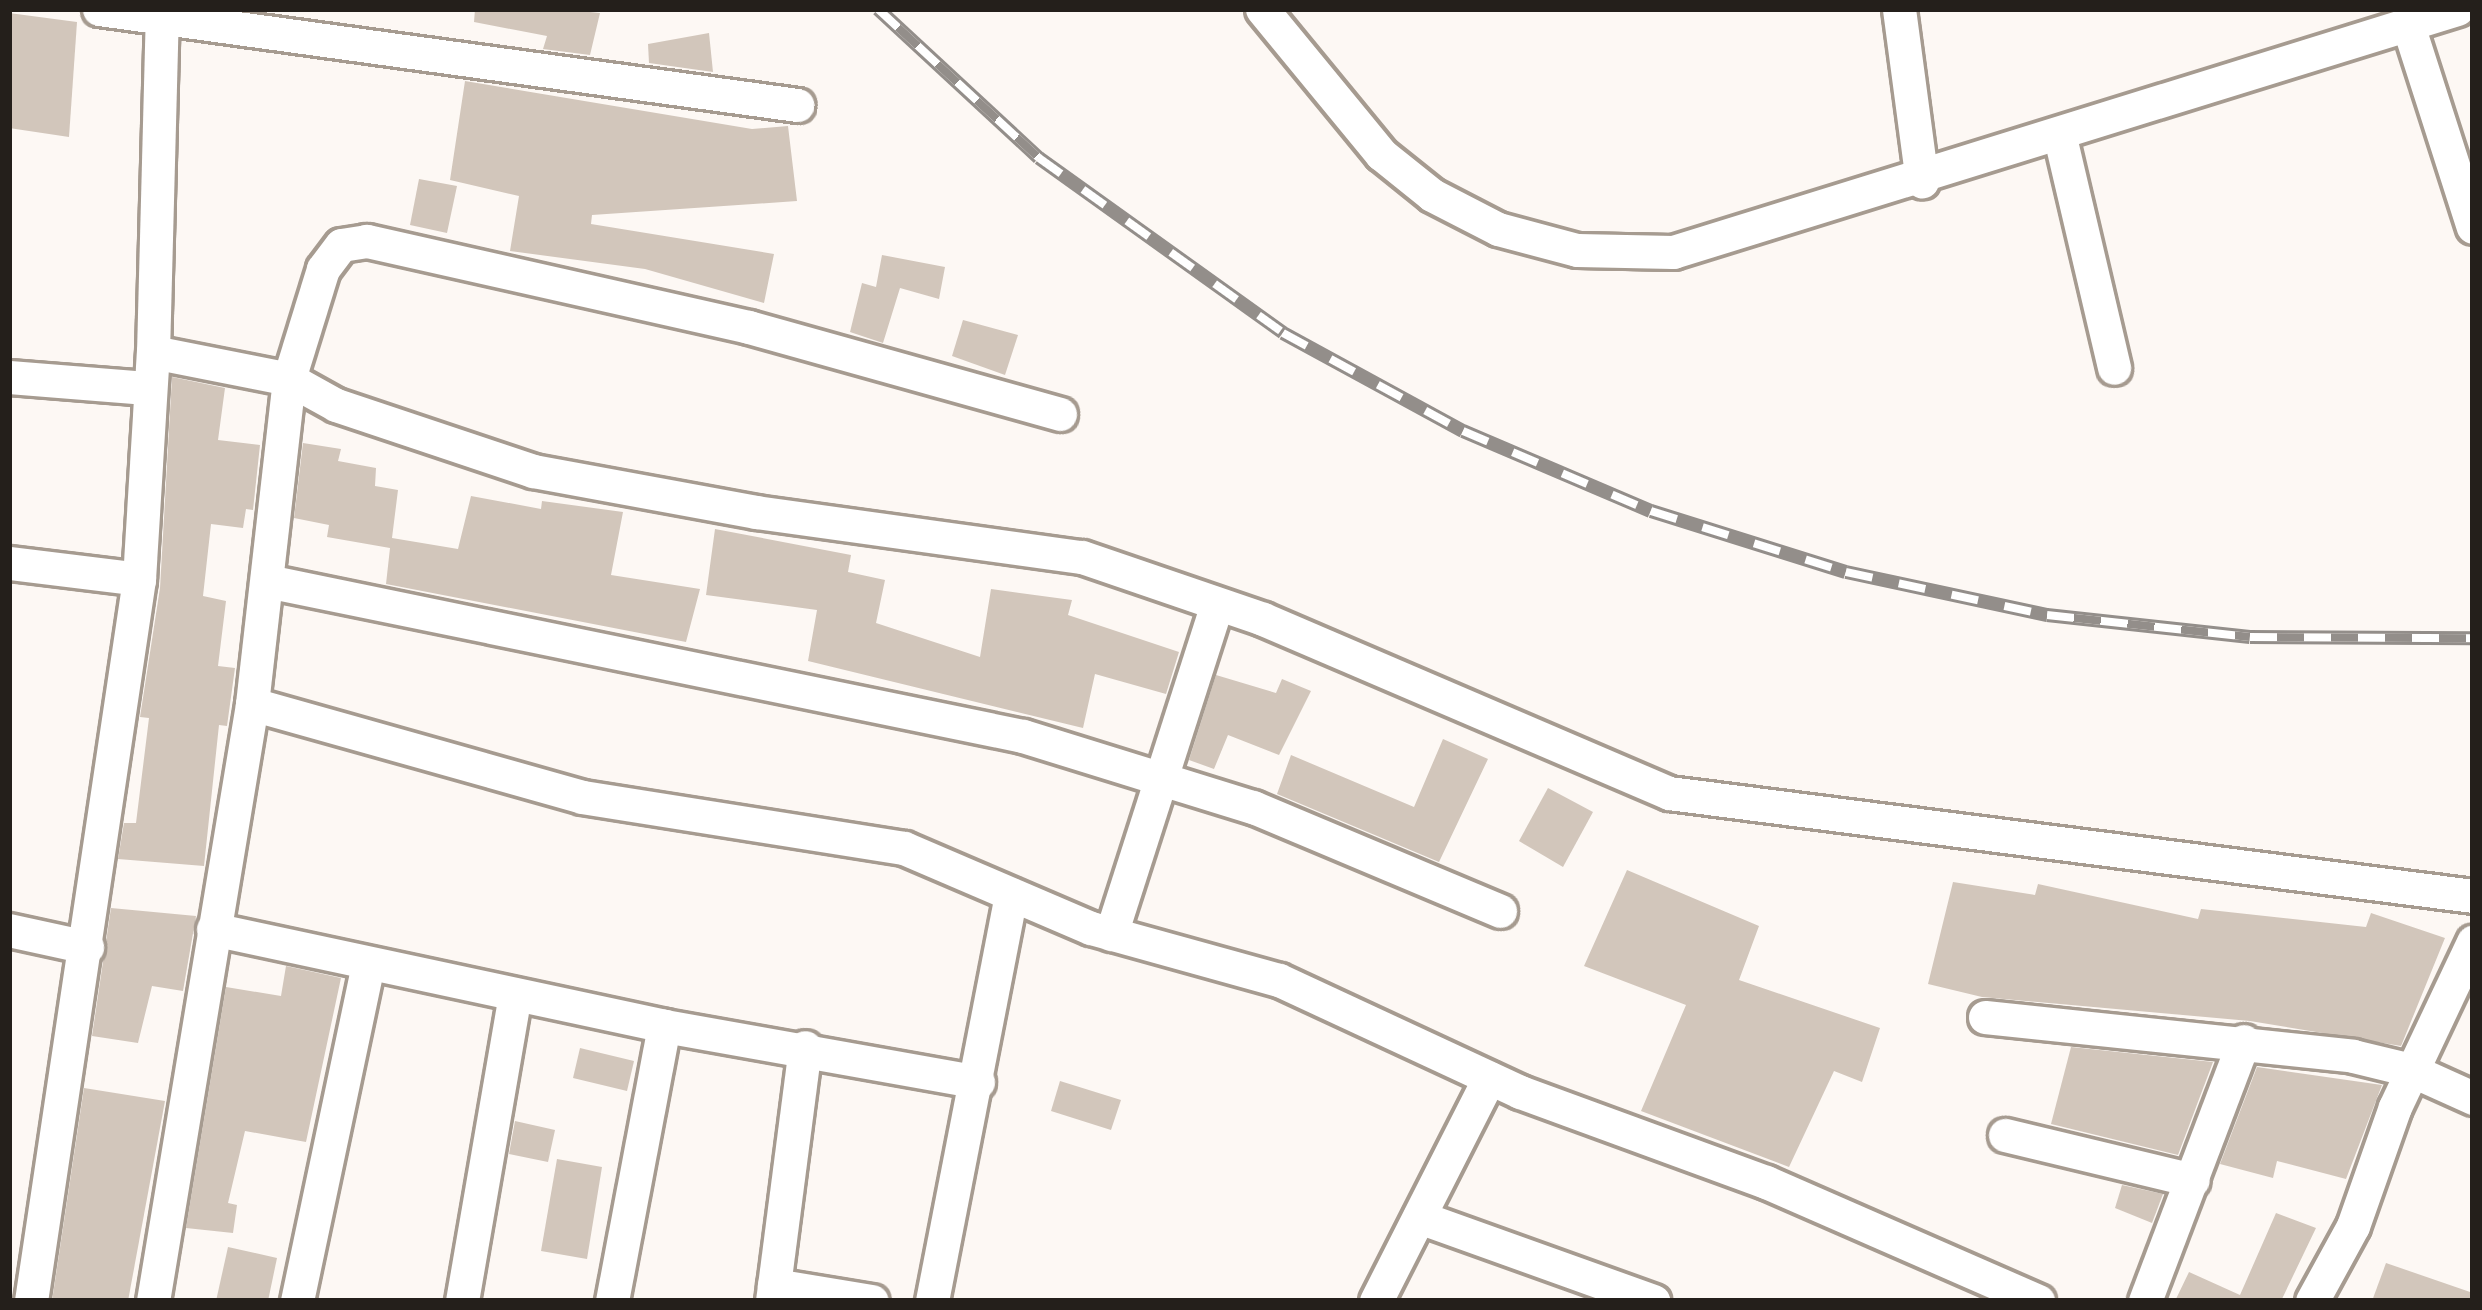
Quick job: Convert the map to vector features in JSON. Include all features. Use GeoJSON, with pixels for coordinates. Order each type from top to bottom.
{"type":"FeatureCollection","features":[{"type":"Feature","properties":{"kind":"street"},"geometry":{"type":"LineString","coordinates":[[99,9],[162,14],[797,105]]}},
{"type":"Feature","properties":{"kind":"street"},"geometry":{"type":"LineString","coordinates":[[1262,9],[1381,154],[1432,195],[1498,229],[1577,250],[1673,252],[1922,182],[2457,9]]}},
{"type":"Feature","properties":{"kind":"street"},"geometry":{"type":"LineString","coordinates":[[1899,9],[1922,182]]}},
{"type":"Feature","properties":{"kind":"street"},"geometry":{"type":"LineString","coordinates":[[31,1301],[139,579],[147,388],[153,352],[162,14]]}},
{"type":"Feature","properties":{"kind":"street"},"geometry":{"type":"LineString","coordinates":[[2408,25],[2473,227]]}},
{"type":"Feature","properties":{"kind":"street"},"geometry":{"type":"LineString","coordinates":[[2060,137],[2114,368]]}},
{"type":"Feature","properties":{"kind":"street"},"geometry":{"type":"LineString","coordinates":[[153,1301],[252,704],[289,379],[329,254],[368,241],[749,327],[1060,414]]}},
{"type":"Feature","properties":{"kind":"street"},"geometry":{"type":"LineString","coordinates":[[153,352],[289,379],[336,405],[533,471],[756,512],[1082,557],[1378,665],[1574,758],[1670,794],[1754,810],[2473,896]]}},
{"type":"Feature","properties":{"kind":"street"},"geometry":{"type":"LineString","coordinates":[[9,377],[147,388]]}},
{"type":"Feature","properties":{"kind":"street"},"geometry":{"type":"LineString","coordinates":[[9,563],[139,579]]}},
{"type":"Feature","properties":{"kind":"street"},"geometry":{"type":"LineString","coordinates":[[267,581],[1023,736],[1252,807],[1500,911]]}},
{"type":"Feature","properties":{"kind":"street"},"geometry":{"type":"LineString","coordinates":[[1111,934],[1216,607]]}},
{"type":"Feature","properties":{"kind":"street"},"geometry":{"type":"LineString","coordinates":[[252,704],[582,797],[904,848],[1111,934],[1279,980],[1489,1078],[1766,1182],[1973,1289],[2038,1301]]}},
{"type":"Feature","properties":{"kind":"street"},"geometry":{"type":"LineString","coordinates":[[932,1301],[1011,896]]}},
{"type":"Feature","properties":{"kind":"street"},"geometry":{"type":"LineString","coordinates":[[213,929],[664,1026],[806,1047],[978,1082]]}},
{"type":"Feature","properties":{"kind":"street"},"geometry":{"type":"LineString","coordinates":[[9,930],[87,947]]}},
{"type":"Feature","properties":{"kind":"street"},"geometry":{"type":"LineString","coordinates":[[2312,1301],[2370,1189],[2410,1070],[2473,942]]}},
{"type":"Feature","properties":{"kind":"street"},"geometry":{"type":"LineString","coordinates":[[297,1301],[368,964]]}},
{"type":"Feature","properties":{"kind":"street"},"geometry":{"type":"LineString","coordinates":[[462,1301],[514,995]]}},
{"type":"Feature","properties":{"kind":"street"},"geometry":{"type":"LineString","coordinates":[[1985,1017],[2244,1041],[2410,1070],[2473,1098]]}},
{"type":"Feature","properties":{"kind":"street"},"geometry":{"type":"LineString","coordinates":[[612,1301],[664,1026]]}},
{"type":"Feature","properties":{"kind":"street"},"geometry":{"type":"LineString","coordinates":[[2145,1301],[2244,1041]]}},
{"type":"Feature","properties":{"kind":"street"},"geometry":{"type":"LineString","coordinates":[[806,1047],[773,1293],[872,1301]]}},
{"type":"Feature","properties":{"kind":"street"},"geometry":{"type":"LineString","coordinates":[[1376,1301],[1489,1078]]}},
{"type":"Feature","properties":{"kind":"street"},"geometry":{"type":"LineString","coordinates":[[2006,1135],[2193,1180]]}},
{"type":"Feature","properties":{"kind":"street"},"geometry":{"type":"LineString","coordinates":[[1419,1217],[1653,1301]]}},
{"type":"Feature","properties":{"kind":"building"},"geometry":{"type":"Polygon","coordinates":[[[475,9],[600,13],[590,55],[543,49],[547,36],[474,22],[475,9]]]}},
{"type":"Feature","properties":{"kind":"building"},"geometry":{"type":"Polygon","coordinates":[[[9,13],[77,22],[69,137],[9,128],[9,13]]]}},
{"type":"Feature","properties":{"kind":"building"},"geometry":{"type":"Polygon","coordinates":[[[709,33],[713,72],[649,63],[648,44],[709,33]]]}},
{"type":"Feature","properties":{"kind":"building"},"geometry":{"type":"Polygon","coordinates":[[[465,81],[752,129],[788,126],[797,201],[592,215],[591,224],[774,254],[764,303],[645,269],[510,251],[519,196],[450,180],[465,81]]]}},
{"type":"Feature","properties":{"kind":"building"},"geometry":{"type":"Polygon","coordinates":[[[419,179],[457,186],[447,233],[410,225],[419,179]]]}},
{"type":"Feature","properties":{"kind":"building"},"geometry":{"type":"Polygon","coordinates":[[[882,255],[945,267],[939,299],[900,288],[883,343],[850,332],[862,283],[876,287],[882,255]]]}},
{"type":"Feature","properties":{"kind":"building"},"geometry":{"type":"Polygon","coordinates":[[[963,320],[1018,335],[1005,375],[952,356],[963,320]]]}},
{"type":"Feature","properties":{"kind":"building"},"geometry":{"type":"Polygon","coordinates":[[[172,377],[225,388],[218,440],[260,445],[253,510],[246,509],[243,528],[211,524],[203,596],[226,601],[218,666],[235,668],[227,726],[219,725],[204,866],[118,859],[124,823],[136,823],[149,718],[140,717],[160,588],[172,377]]]}},
{"type":"Feature","properties":{"kind":"building"},"geometry":{"type":"Polygon","coordinates":[[[303,443],[341,449],[338,461],[376,468],[375,486],[398,490],[392,538],[458,549],[471,496],[541,509],[542,501],[623,512],[611,575],[700,589],[686,642],[386,584],[390,548],[327,537],[329,525],[294,518],[303,443]]]}},
{"type":"Feature","properties":{"kind":"building"},"geometry":{"type":"Polygon","coordinates":[[[715,529],[851,555],[848,572],[885,580],[876,623],[980,657],[991,589],[1072,600],[1068,615],[1179,652],[1166,694],[1095,674],[1083,728],[808,661],[817,610],[706,595],[715,529]]]}},
{"type":"Feature","properties":{"kind":"building"},"geometry":{"type":"Polygon","coordinates":[[[1216,675],[1276,693],[1282,679],[1311,691],[1279,755],[1228,735],[1214,769],[1189,760],[1216,675]]]}},
{"type":"Feature","properties":{"kind":"building"},"geometry":{"type":"Polygon","coordinates":[[[1443,739],[1488,759],[1439,862],[1277,794],[1291,755],[1414,807],[1443,739]]]}},
{"type":"Feature","properties":{"kind":"building"},"geometry":{"type":"Polygon","coordinates":[[[1548,788],[1593,812],[1563,867],[1519,841],[1548,788]]]}},
{"type":"Feature","properties":{"kind":"building"},"geometry":{"type":"Polygon","coordinates":[[[1627,870],[1759,926],[1739,980],[1880,1028],[1862,1082],[1834,1071],[1789,1167],[1641,1111],[1686,1005],[1584,966],[1627,870]]]}},
{"type":"Feature","properties":{"kind":"building"},"geometry":{"type":"Polygon","coordinates":[[[1953,882],[2035,895],[2038,884],[2198,919],[2201,909],[2366,927],[2371,913],[2445,938],[2401,1046],[2250,1021],[1982,997],[1928,984],[1953,882]]]}},
{"type":"Feature","properties":{"kind":"building"},"geometry":{"type":"Polygon","coordinates":[[[111,908],[196,916],[183,991],[152,986],[138,1043],[92,1036],[111,908]]]}},
{"type":"Feature","properties":{"kind":"building"},"geometry":{"type":"Polygon","coordinates":[[[286,966],[341,978],[306,1142],[245,1131],[228,1203],[237,1205],[233,1233],[186,1228],[226,987],[281,996],[286,966]]]}},
{"type":"Feature","properties":{"kind":"building"},"geometry":{"type":"Polygon","coordinates":[[[2071,1047],[2213,1062],[2178,1155],[2051,1124],[2071,1047]]]}},
{"type":"Feature","properties":{"kind":"building"},"geometry":{"type":"Polygon","coordinates":[[[580,1048],[634,1061],[627,1091],[573,1078],[580,1048]]]}},
{"type":"Feature","properties":{"kind":"building"},"geometry":{"type":"Polygon","coordinates":[[[2257,1067],[2382,1085],[2346,1179],[2277,1161],[2273,1178],[2220,1164],[2257,1067]]]}},
{"type":"Feature","properties":{"kind":"building"},"geometry":{"type":"Polygon","coordinates":[[[1060,1081],[1121,1100],[1111,1130],[1051,1111],[1060,1081]]]}},
{"type":"Feature","properties":{"kind":"building"},"geometry":{"type":"Polygon","coordinates":[[[84,1088],[165,1101],[128,1301],[52,1301],[84,1088]]]}},
{"type":"Feature","properties":{"kind":"building"},"geometry":{"type":"Polygon","coordinates":[[[515,1121],[555,1130],[548,1162],[509,1154],[515,1121]]]}},
{"type":"Feature","properties":{"kind":"building"},"geometry":{"type":"Polygon","coordinates":[[[557,1159],[602,1167],[587,1259],[541,1251],[557,1159]]]}},
{"type":"Feature","properties":{"kind":"building"},"geometry":{"type":"Polygon","coordinates":[[[2122,1185],[2163,1194],[2152,1223],[2115,1208],[2122,1185]]]}},
{"type":"Feature","properties":{"kind":"building"},"geometry":{"type":"Polygon","coordinates":[[[2276,1213],[2316,1228],[2281,1301],[2175,1301],[2189,1272],[2240,1295],[2276,1213]]]}},
{"type":"Feature","properties":{"kind":"building"},"geometry":{"type":"Polygon","coordinates":[[[228,1247],[277,1258],[268,1301],[216,1301],[228,1247]]]}},
{"type":"Feature","properties":{"kind":"building"},"geometry":{"type":"Polygon","coordinates":[[[2386,1263],[2473,1293],[2473,1301],[2372,1301],[2386,1263]]]}},
{"type":"Feature","properties":{"kind":"railway"},"geometry":{"type":"LineString","coordinates":[[878,9],[1039,158],[1283,333],[1463,431],[1651,511],[1846,572],[2047,615],[2250,637],[2473,638]]}}]}
